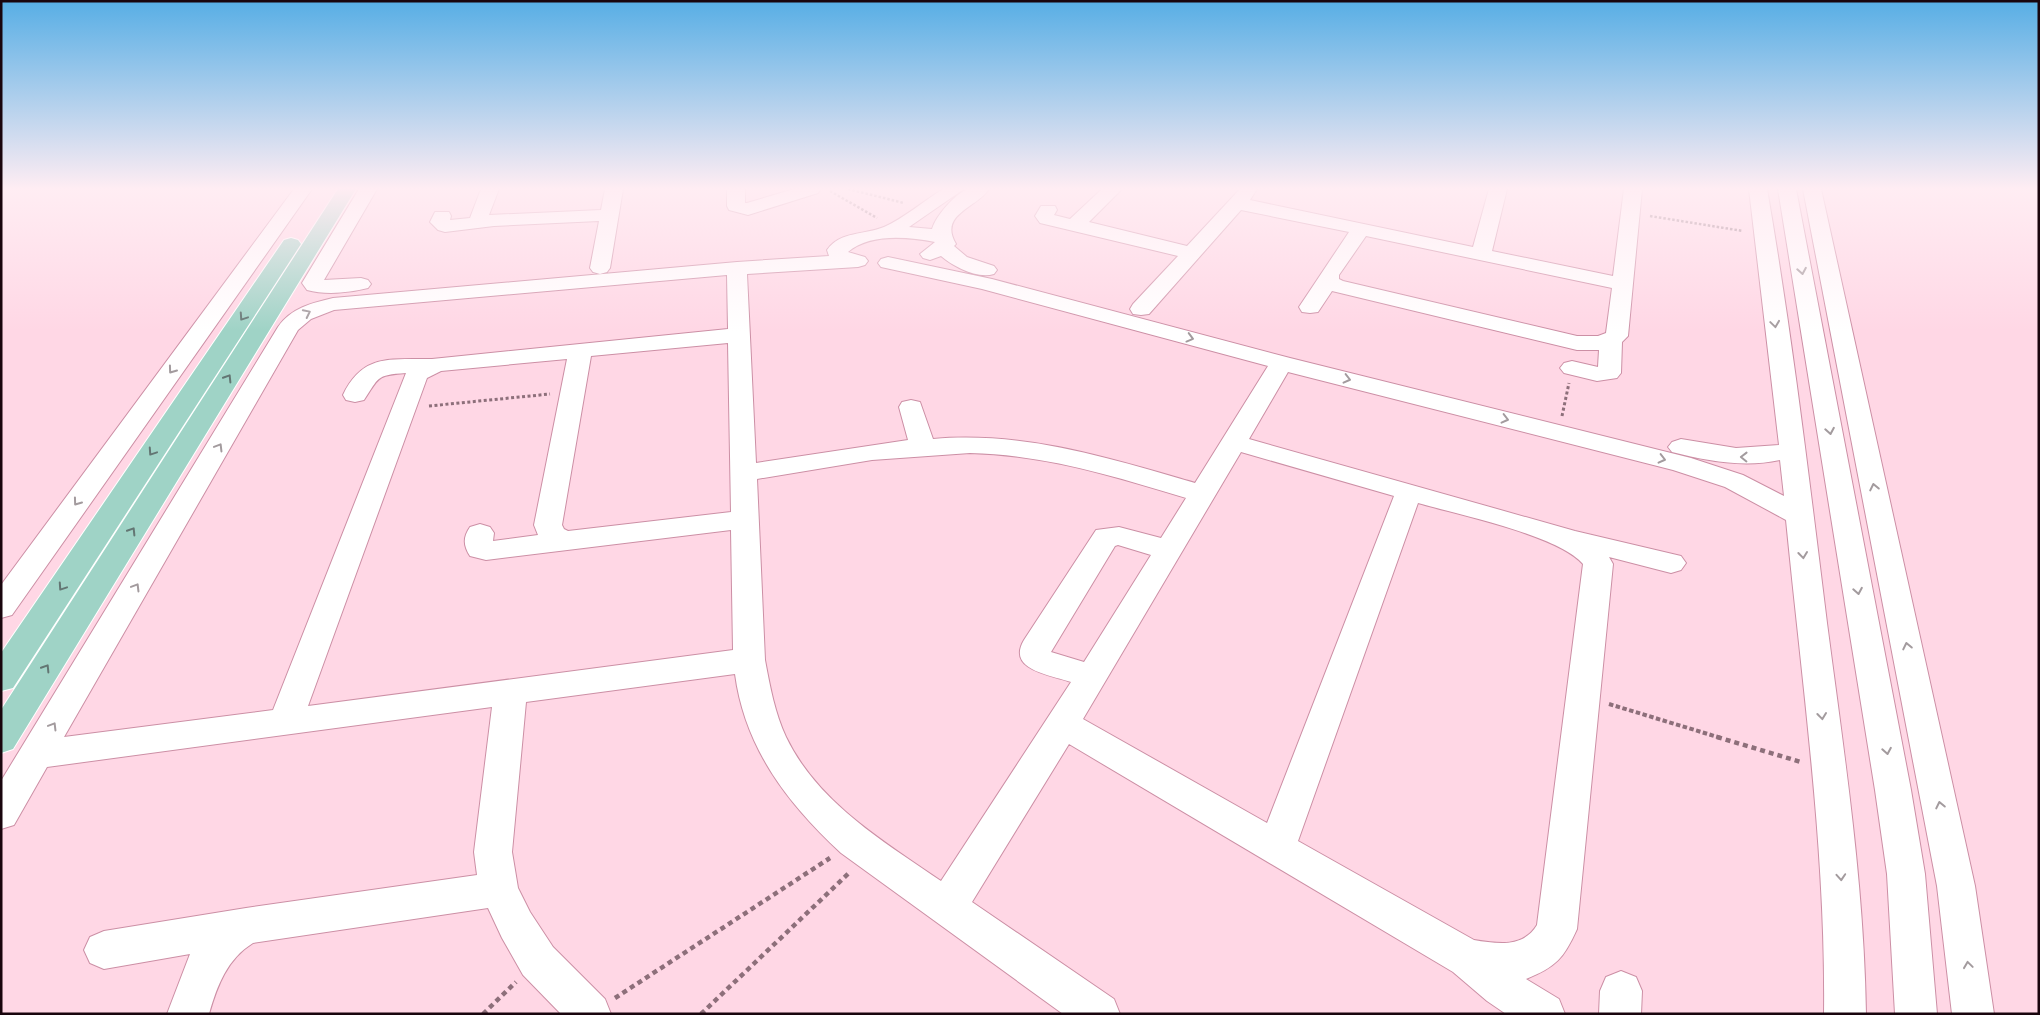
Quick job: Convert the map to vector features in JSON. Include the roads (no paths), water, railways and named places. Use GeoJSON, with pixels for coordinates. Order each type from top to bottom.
{"type":"FeatureCollection","features":[{"type":"Feature","properties":{"kind":"main road"},"geometry":{"type":"LineString","coordinates":[[1,679],[296,236]]}},
{"type":"Feature","properties":{"kind":"main road"},"geometry":{"type":"LineString","coordinates":[[5,728],[317,236]]}},
{"type":"Feature","properties":{"kind":"street"},"geometry":{"type":"LineString","coordinates":[[1,607],[269,236]]}},
{"type":"Feature","properties":{"kind":"street"},"geometry":{"type":"LineString","coordinates":[[340,236],[314,279],[312,283],[314,286],[600,268],[803,252],[853,252],[888,263],[985,283],[1282,363],[1708,472],[1759,493],[1799,515]]}},
{"type":"Feature","properties":{"kind":"street"},"geometry":{"type":"LineString","coordinates":[[600,268],[605,236]]}},
{"type":"Feature","properties":{"kind":"street"},"geometry":{"type":"LineString","coordinates":[[1,814],[266,369],[289,327],[297,317],[313,309],[333,304],[737,268],[853,252],[881,236]]}},
{"type":"Feature","properties":{"kind":"street"},"geometry":{"type":"LineString","coordinates":[[924,236],[943,242]]}},
{"type":"Feature","properties":{"kind":"street"},"geometry":{"type":"LineString","coordinates":[[943,236],[943,242],[953,256],[968,264],[1702,452],[1752,457],[1773,455],[1792,449]]}},
{"type":"Feature","properties":{"kind":"street"},"geometry":{"type":"LineString","coordinates":[[1118,236],[1191,254]]}},
{"type":"Feature","properties":{"kind":"street"},"geometry":{"type":"LineString","coordinates":[[1141,309],[1207,236]]}},
{"type":"Feature","properties":{"kind":"street"},"geometry":{"type":"LineString","coordinates":[[1310,307],[1329,281],[1329,275],[1356,236]]}},
{"type":"Feature","properties":{"kind":"street"},"geometry":{"type":"LineString","coordinates":[[1392,236],[1621,284]]}},
{"type":"Feature","properties":{"kind":"street"},"geometry":{"type":"LineString","coordinates":[[1481,255],[1486,236]]}},
{"type":"Feature","properties":{"kind":"street"},"geometry":{"type":"LineString","coordinates":[[1329,281],[1347,290],[1577,343],[1602,343],[1617,336],[1627,236]]}},
{"type":"Feature","properties":{"kind":"street"},"geometry":{"type":"LineString","coordinates":[[1763,236],[1792,449],[1840,869],[1845,942],[1845,1014]]}},
{"type":"Feature","properties":{"kind":"street"},"geometry":{"type":"LineString","coordinates":[[1796,236],[1894,790],[1906,874],[1916,1014]]}},
{"type":"Feature","properties":{"kind":"street"},"geometry":{"type":"LineString","coordinates":[[1822,236],[1956,886],[1974,1014]]}},
{"type":"Feature","properties":{"kind":"street"},"geometry":{"type":"LineString","coordinates":[[888,263],[921,257],[943,242]]}},
{"type":"Feature","properties":{"kind":"street"},"geometry":{"type":"LineString","coordinates":[[737,268],[749,660],[752,691],[761,722],[776,754],[803,792],[822,814],[862,847],[1099,1014]]}},
{"type":"Feature","properties":{"kind":"street"},"geometry":{"type":"LineString","coordinates":[[355,395],[363,379],[370,374],[390,368],[432,366],[738,335]]}},
{"type":"Feature","properties":{"kind":"street"},"geometry":{"type":"LineString","coordinates":[[1572,368],[1597,374],[1609,373],[1611,340]]}},
{"type":"Feature","properties":{"kind":"street"},"geometry":{"type":"LineString","coordinates":[[566,541],[552,535],[548,525],[580,351]]}},
{"type":"Feature","properties":{"kind":"street"},"geometry":{"type":"LineString","coordinates":[[946,908],[1063,724],[1282,363]]}},
{"type":"Feature","properties":{"kind":"street"},"geometry":{"type":"LineString","coordinates":[[285,722],[418,374],[432,366]]}},
{"type":"Feature","properties":{"kind":"street"},"geometry":{"type":"LineString","coordinates":[[911,407],[923,447]]}},
{"type":"Feature","properties":{"kind":"street"},"geometry":{"type":"LineString","coordinates":[[1233,442],[1409,491],[1574,540],[1671,563]]}},
{"type":"Feature","properties":{"kind":"street"},"geometry":{"type":"LineString","coordinates":[[743,473],[923,447],[1003,446],[1043,451],[1082,459],[1202,494]]}},
{"type":"Feature","properties":{"kind":"street"},"geometry":{"type":"LineString","coordinates":[[1277,848],[1409,491]]}},
{"type":"Feature","properties":{"kind":"street"},"geometry":{"type":"LineString","coordinates":[[480,532],[478,545],[480,549],[486,551],[744,519]]}},
{"type":"Feature","properties":{"kind":"street"},"geometry":{"type":"LineString","coordinates":[[1092,676],[1039,660],[1035,656],[1035,648],[1106,537],[1119,536],[1168,550]]}},
{"type":"Feature","properties":{"kind":"street"},"geometry":{"type":"LineString","coordinates":[[1467,958],[1497,964],[1524,960],[1545,948],[1556,929],[1598,564],[1590,551],[1574,540]]}},
{"type":"Feature","properties":{"kind":"street"},"geometry":{"type":"LineString","coordinates":[[36,755],[749,660]]}},
{"type":"Feature","properties":{"kind":"street"},"geometry":{"type":"LineString","coordinates":[[510,693],[493,852],[499,889],[516,926],[538,961],[599,1008]]}},
{"type":"Feature","properties":{"kind":"street"},"geometry":{"type":"LineString","coordinates":[[1063,724],[1467,958],[1502,987],[1544,1014]]}},
{"type":"Feature","properties":{"kind":"street"},"geometry":{"type":"LineString","coordinates":[[104,950],[246,926],[499,889]]}},
{"type":"Feature","properties":{"kind":"street"},"geometry":{"type":"LineString","coordinates":[[188,1014],[195,989],[213,957],[225,940],[246,926]]}}]}
